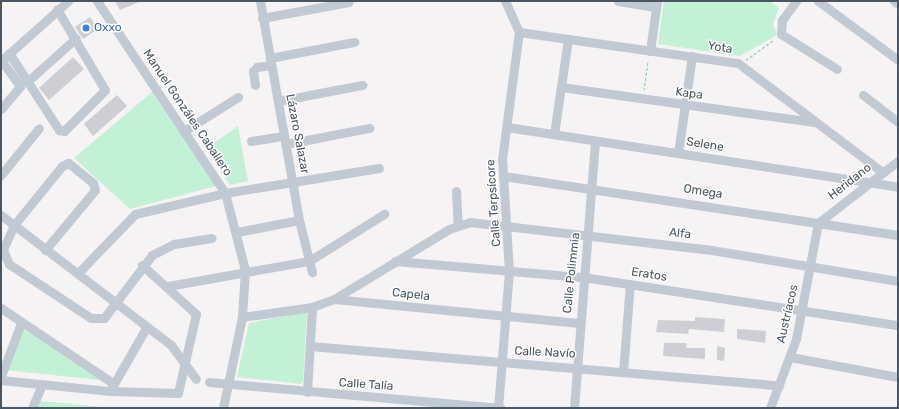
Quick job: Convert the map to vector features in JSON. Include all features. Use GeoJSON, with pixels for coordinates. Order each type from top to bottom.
{"type":"FeatureCollection","features":[{"type":"Feature","properties":{"kind":"street"},"geometry":{"type":"LineString","coordinates":[[1,109],[20,86],[1,60],[57,9],[68,1]]}},
{"type":"Feature","properties":{"kind":"street","name":"Manuel Gonzáles Caballero"},"geometry":{"type":"LineString","coordinates":[[97,1],[225,193],[237,232],[245,270],[242,317],[224,408]]}},
{"type":"Feature","properties":{"kind":"street","name":"Lázaro Salazar"},"geometry":{"type":"LineString","coordinates":[[260,1],[294,183],[299,220],[312,272]]}},
{"type":"Feature","properties":{"kind":"street"},"geometry":{"type":"LineString","coordinates":[[505,1],[519,32]]}},
{"type":"Feature","properties":{"kind":"street"},"geometry":{"type":"LineString","coordinates":[[618,1],[657,4],[650,51]]}},
{"type":"Feature","properties":{"kind":"street"},"geometry":{"type":"LineString","coordinates":[[796,1],[780,31],[837,69]]}},
{"type":"Feature","properties":{"kind":"street"},"geometry":{"type":"LineString","coordinates":[[818,1],[898,60]]}},
{"type":"Feature","properties":{"kind":"street"},"geometry":{"type":"LineString","coordinates":[[894,1],[898,4]]}},
{"type":"Feature","properties":{"kind":"street"},"geometry":{"type":"LineString","coordinates":[[262,18],[349,2]]}},
{"type":"Feature","properties":{"kind":"street"},"geometry":{"type":"LineString","coordinates":[[9,53],[59,130],[64,131],[105,90],[76,38],[57,9]]}},
{"type":"Feature","properties":{"kind":"street","name":"Yota"},"geometry":{"type":"LineString","coordinates":[[519,32],[738,63],[882,172]]}},
{"type":"Feature","properties":{"kind":"street","name":"Calle Terpsícore"},"geometry":{"type":"LineString","coordinates":[[498,408],[510,272],[509,226],[503,176],[503,146],[508,127],[519,32]]}},
{"type":"Feature","properties":{"kind":"street"},"geometry":{"type":"LineString","coordinates":[[28,81],[76,38]]}},
{"type":"Feature","properties":{"kind":"street"},"geometry":{"type":"LineString","coordinates":[[554,134],[568,40]]}},
{"type":"Feature","properties":{"kind":"street"},"geometry":{"type":"LineString","coordinates":[[255,85],[253,71],[257,66],[354,42]]}},
{"type":"Feature","properties":{"kind":"street"},"geometry":{"type":"LineString","coordinates":[[678,153],[686,106],[692,56]]}},
{"type":"Feature","properties":{"kind":"street"},"geometry":{"type":"LineString","coordinates":[[278,101],[362,85]]}},
{"type":"Feature","properties":{"kind":"street","name":"Kapa"},"geometry":{"type":"LineString","coordinates":[[561,87],[686,106],[814,122]]}},
{"type":"Feature","properties":{"kind":"street"},"geometry":{"type":"LineString","coordinates":[[864,95],[898,122]]}},
{"type":"Feature","properties":{"kind":"street"},"geometry":{"type":"LineString","coordinates":[[184,131],[238,97]]}},
{"type":"Feature","properties":{"kind":"street","name":"Selene"},"geometry":{"type":"LineString","coordinates":[[508,127],[898,187]]}},
{"type":"Feature","properties":{"kind":"street"},"geometry":{"type":"LineString","coordinates":[[1,175],[39,128]]}},
{"type":"Feature","properties":{"kind":"street"},"geometry":{"type":"LineString","coordinates":[[251,141],[285,140],[369,128]]}},
{"type":"Feature","properties":{"kind":"street","name":"Calle Polimmia"},"geometry":{"type":"LineString","coordinates":[[574,408],[579,323],[588,236],[595,141]]}},
{"type":"Feature","properties":{"kind":"street","name":"Heridano"},"geometry":{"type":"LineString","coordinates":[[818,223],[898,161]]}},
{"type":"Feature","properties":{"kind":"street"},"geometry":{"type":"LineString","coordinates":[[45,250],[95,190],[93,183],[72,165],[62,166],[14,225],[3,250],[9,264],[96,320],[104,318],[142,265],[162,249],[212,238]]}},
{"type":"Feature","properties":{"kind":"street"},"geometry":{"type":"LineString","coordinates":[[78,273],[135,214],[225,193],[379,168]]}},
{"type":"Feature","properties":{"kind":"street","name":"Omega"},"geometry":{"type":"LineString","coordinates":[[503,176],[592,188],[898,235]]}},
{"type":"Feature","properties":{"kind":"street"},"geometry":{"type":"LineString","coordinates":[[334,298],[458,224],[456,191]]}},
{"type":"Feature","properties":{"kind":"street"},"geometry":{"type":"LineString","coordinates":[[168,286],[245,270],[309,261],[384,214]]}},
{"type":"Feature","properties":{"kind":"street"},"geometry":{"type":"LineString","coordinates":[[1,215],[45,250],[78,273],[146,328],[171,345],[196,379]]}},
{"type":"Feature","properties":{"kind":"street"},"geometry":{"type":"LineString","coordinates":[[237,232],[299,220]]}},
{"type":"Feature","properties":{"kind":"street","name":"Austríacos"},"geometry":{"type":"LineString","coordinates":[[770,408],[790,357],[802,310],[818,223]]}},
{"type":"Feature","properties":{"kind":"street","name":"Alfa"},"geometry":{"type":"LineString","coordinates":[[458,224],[509,226],[810,264],[898,281]]}},
{"type":"Feature","properties":{"kind":"street","name":"Eratos"},"geometry":{"type":"LineString","coordinates":[[395,261],[510,272],[583,277],[898,325]]}},
{"type":"Feature","properties":{"kind":"street"},"geometry":{"type":"LineString","coordinates":[[1,380],[42,385],[112,387],[178,393],[186,364],[196,314],[168,286],[142,265]]}},
{"type":"Feature","properties":{"kind":"street"},"geometry":{"type":"LineString","coordinates":[[623,372],[630,284]]}},
{"type":"Feature","properties":{"kind":"street","name":"Capela"},"geometry":{"type":"LineString","coordinates":[[242,317],[312,307],[334,298],[505,317],[579,323]]}},
{"type":"Feature","properties":{"kind":"street"},"geometry":{"type":"LineString","coordinates":[[306,392],[312,307]]}},
{"type":"Feature","properties":{"kind":"street"},"geometry":{"type":"LineString","coordinates":[[1,308],[112,387]]}},
{"type":"Feature","properties":{"kind":"street"},"geometry":{"type":"LineString","coordinates":[[1,376],[21,323]]}},
{"type":"Feature","properties":{"kind":"street"},"geometry":{"type":"LineString","coordinates":[[112,387],[146,328]]}},
{"type":"Feature","properties":{"kind":"street","name":"Calle Navío"},"geometry":{"type":"LineString","coordinates":[[310,346],[779,385]]}},
{"type":"Feature","properties":{"kind":"street"},"geometry":{"type":"LineString","coordinates":[[790,357],[898,377]]}},
{"type":"Feature","properties":{"kind":"street","name":"Calle Talía"},"geometry":{"type":"LineString","coordinates":[[209,382],[229,386],[306,392],[411,404],[502,408]]}},
{"type":"Feature","properties":{"kind":"street"},"geometry":{"type":"LineString","coordinates":[[32,408],[42,385]]}},
{"type":"Feature","properties":{"kind":"path"},"geometry":{"type":"LineString","coordinates":[[738,63],[758,53],[780,31]]}},
{"type":"Feature","properties":{"kind":"path"},"geometry":{"type":"LineString","coordinates":[[642,99],[650,51]]}},
{"type":"Feature","properties":{"kind":"green space"},"geometry":{"type":"Polygon","coordinates":[[[664,1],[769,1],[779,8],[773,24],[777,35],[740,56],[658,44],[664,1]]]}},
{"type":"Feature","properties":{"kind":"green space"},"geometry":{"type":"Polygon","coordinates":[[[152,92],[216,186],[130,209],[74,158],[152,92]]]}},
{"type":"Feature","properties":{"kind":"green space"},"geometry":{"type":"Polygon","coordinates":[[[238,126],[248,181],[230,185],[206,149],[238,126]]]}},
{"type":"Feature","properties":{"kind":"green space"},"geometry":{"type":"Polygon","coordinates":[[[307,312],[303,381],[301,384],[237,377],[249,323],[307,312]]]}},
{"type":"Feature","properties":{"kind":"green space"},"geometry":{"type":"Polygon","coordinates":[[[22,328],[100,380],[5,370],[22,328]]]}},
{"type":"Feature","properties":{"kind":"green space"},"geometry":{"type":"Polygon","coordinates":[[[40,401],[115,408],[37,408],[40,401]]]}},
{"type":"Feature","properties":{"kind":"building"},"geometry":{"type":"Polygon","coordinates":[[[115,1],[141,1],[120,10],[115,1]]]}},
{"type":"Feature","properties":{"kind":"building","name":"Oxxo"},"geometry":{"type":"Polygon","coordinates":[[[90,17],[98,29],[83,39],[75,27],[90,17]]]}},
{"type":"Feature","properties":{"kind":"building"},"geometry":{"type":"Polygon","coordinates":[[[73,57],[84,69],[49,100],[39,88],[73,57]]]}},
{"type":"Feature","properties":{"kind":"building"},"geometry":{"type":"Polygon","coordinates":[[[117,95],[127,106],[93,136],[84,124],[117,95]]]}},
{"type":"Feature","properties":{"kind":"building"},"geometry":{"type":"Polygon","coordinates":[[[695,317],[725,319],[724,332],[689,329],[688,334],[656,332],[658,320],[695,321],[695,317]]]}},
{"type":"Feature","properties":{"kind":"building"},"geometry":{"type":"Polygon","coordinates":[[[737,329],[766,331],[765,343],[737,339],[737,329]]]}},
{"type":"Feature","properties":{"kind":"building"},"geometry":{"type":"Polygon","coordinates":[[[664,343],[687,343],[686,348],[705,348],[705,359],[663,356],[664,343]]]}},
{"type":"Feature","properties":{"kind":"building"},"geometry":{"type":"Polygon","coordinates":[[[717,346],[725,348],[724,361],[717,360],[717,346]]]}},
{"type":"Feature","properties":{"kind":"place","name":"Oxxo"},"geometry":{"type":"Point","coordinates":[86,28]}}]}
